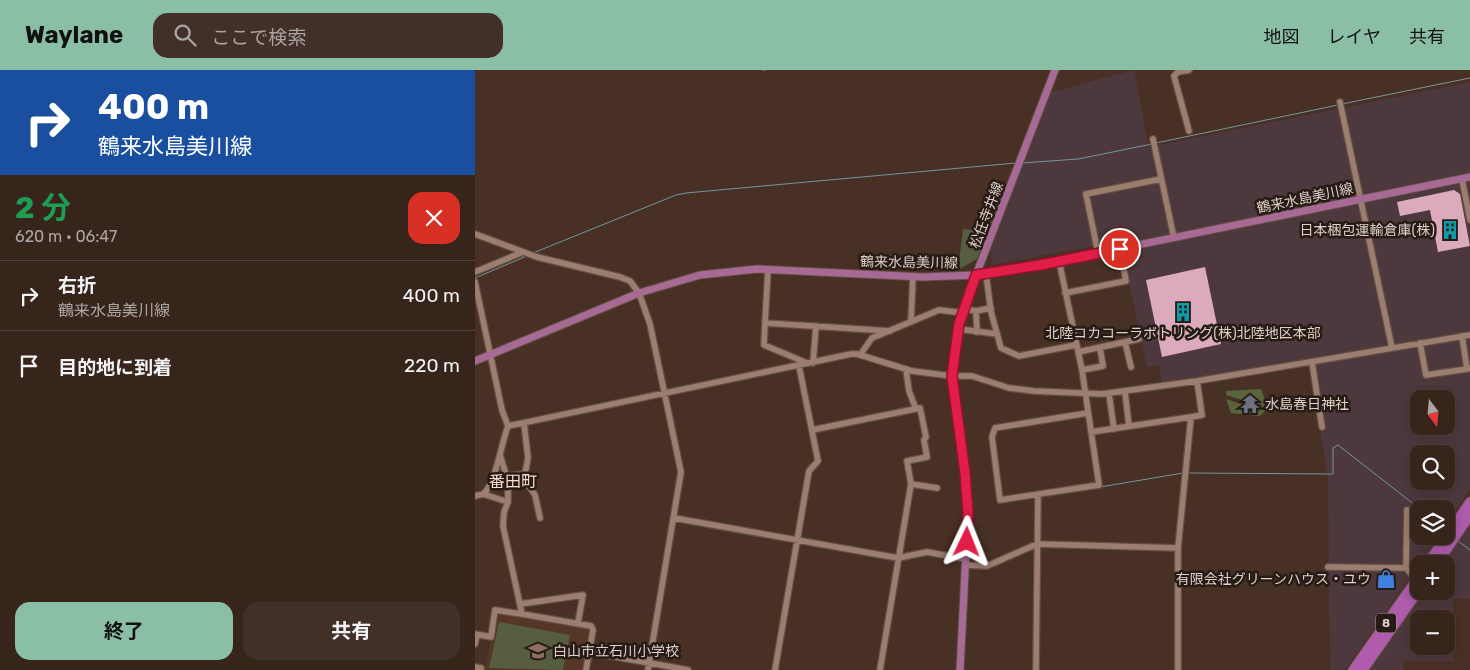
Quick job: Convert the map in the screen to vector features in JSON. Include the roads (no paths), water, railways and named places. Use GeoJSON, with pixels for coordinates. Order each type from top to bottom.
{"type":"FeatureCollection","features":[{"type":"Feature","properties":{"kind":"highway"},"geometry":{"type":"LineString","coordinates":[[1433,555],[1470,502]]}},
{"type":"Feature","properties":{"kind":"highway"},"geometry":{"type":"LineString","coordinates":[[1443,555],[1470,515]]}},
{"type":"Feature","properties":{"kind":"highway","name":"8"},"geometry":{"type":"LineString","coordinates":[[1353,670],[1410,588]]}},
{"type":"Feature","properties":{"kind":"highway","name":"8"},"geometry":{"type":"LineString","coordinates":[[1363,670],[1412,600]]}},
{"type":"Feature","properties":{"kind":"main road","name":"松任寺井線"},"geometry":{"type":"LineString","coordinates":[[960,670],[968,513],[965,473],[952,376],[959,329],[976,275],[1055,70]]}},
{"type":"Feature","properties":{"kind":"main road","name":"鶴来水島美川線"},"geometry":{"type":"LineString","coordinates":[[475,361],[639,293],[700,274],[768,270],[913,276],[986,274],[1120,249],[1470,177]]}},
{"type":"Feature","properties":{"kind":"main road"},"geometry":{"type":"LineString","coordinates":[[984,255],[985,264],[995,272]]}},
{"type":"Feature","properties":{"kind":"main road"},"geometry":{"type":"LineString","coordinates":[[960,276],[972,289]]}},
{"type":"Feature","properties":{"kind":"street"},"geometry":{"type":"LineString","coordinates":[[1189,70],[1178,72],[1174,76],[1189,131]]}},
{"type":"Feature","properties":{"kind":"street"},"geometry":{"type":"LineString","coordinates":[[1340,105],[1392,348]]}},
{"type":"Feature","properties":{"kind":"street"},"geometry":{"type":"LineString","coordinates":[[1154,142],[1174,238]]}},
{"type":"Feature","properties":{"kind":"street"},"geometry":{"type":"LineString","coordinates":[[1098,253],[1086,194],[1161,179]]}},
{"type":"Feature","properties":{"kind":"street"},"geometry":{"type":"LineString","coordinates":[[1462,179],[1470,220]]}},
{"type":"Feature","properties":{"kind":"street"},"geometry":{"type":"LineString","coordinates":[[475,234],[535,256],[621,277],[629,281],[639,293],[653,334],[681,472],[648,670]]}},
{"type":"Feature","properties":{"kind":"street"},"geometry":{"type":"LineString","coordinates":[[1065,293],[1126,281],[1120,249]]}},
{"type":"Feature","properties":{"kind":"street"},"geometry":{"type":"LineString","coordinates":[[475,272],[525,252]]}},
{"type":"Feature","properties":{"kind":"street"},"geometry":{"type":"LineString","coordinates":[[1059,261],[1082,370],[1099,485],[1000,500],[992,437],[995,428],[1088,413]]}},
{"type":"Feature","properties":{"kind":"street"},"geometry":{"type":"LineString","coordinates":[[768,270],[764,345],[811,363]]}},
{"type":"Feature","properties":{"kind":"street"},"geometry":{"type":"LineString","coordinates":[[986,274],[991,308],[1001,348],[1019,356],[1076,345]]}},
{"type":"Feature","properties":{"kind":"street"},"geometry":{"type":"LineString","coordinates":[[911,322],[913,276]]}},
{"type":"Feature","properties":{"kind":"street"},"geometry":{"type":"LineString","coordinates":[[475,282],[502,410],[508,426],[503,437],[500,455],[483,494]]}},
{"type":"Feature","properties":{"kind":"street"},"geometry":{"type":"LineString","coordinates":[[860,355],[872,338],[939,310],[976,311],[991,308]]}},
{"type":"Feature","properties":{"kind":"street"},"geometry":{"type":"LineString","coordinates":[[976,311],[977,332]]}},
{"type":"Feature","properties":{"kind":"street"},"geometry":{"type":"LineString","coordinates":[[765,324],[890,331]]}},
{"type":"Feature","properties":{"kind":"street"},"geometry":{"type":"LineString","coordinates":[[811,363],[816,326]]}},
{"type":"Feature","properties":{"kind":"street"},"geometry":{"type":"LineString","coordinates":[[959,329],[997,334]]}},
{"type":"Feature","properties":{"kind":"street"},"geometry":{"type":"LineString","coordinates":[[508,426],[851,354],[906,369],[952,376],[971,376],[1003,386],[1034,391],[1109,394],[1470,335]]}},
{"type":"Feature","properties":{"kind":"street"},"geometry":{"type":"LineString","coordinates":[[1420,343],[1426,375],[1469,369],[1462,336]]}},
{"type":"Feature","properties":{"kind":"street"},"geometry":{"type":"LineString","coordinates":[[1078,352],[1139,339]]}},
{"type":"Feature","properties":{"kind":"street"},"geometry":{"type":"LineString","coordinates":[[1125,342],[1131,367]]}},
{"type":"Feature","properties":{"kind":"street"},"geometry":{"type":"LineString","coordinates":[[1082,370],[1103,366],[1100,348]]}},
{"type":"Feature","properties":{"kind":"street"},"geometry":{"type":"LineString","coordinates":[[1312,362],[1321,426]]}},
{"type":"Feature","properties":{"kind":"street"},"geometry":{"type":"LineString","coordinates":[[775,670],[809,471],[818,461],[799,366]]}},
{"type":"Feature","properties":{"kind":"street"},"geometry":{"type":"LineString","coordinates":[[906,369],[909,391],[916,409]]}},
{"type":"Feature","properties":{"kind":"street"},"geometry":{"type":"LineString","coordinates":[[1091,432],[1202,415],[1197,381]]}},
{"type":"Feature","properties":{"kind":"street"},"geometry":{"type":"LineString","coordinates":[[1125,392],[1129,426]]}},
{"type":"Feature","properties":{"kind":"street"},"geometry":{"type":"LineString","coordinates":[[1109,394],[1114,429]]}},
{"type":"Feature","properties":{"kind":"street"},"geometry":{"type":"LineString","coordinates":[[812,430],[920,408],[926,437],[924,440],[927,457],[907,461],[911,484],[880,670]]}},
{"type":"Feature","properties":{"kind":"street"},"geometry":{"type":"LineString","coordinates":[[1178,670],[1178,548],[1191,417]]}},
{"type":"Feature","properties":{"kind":"street"},"geometry":{"type":"LineString","coordinates":[[524,423],[528,458],[525,474],[526,482],[535,495],[540,518]]}},
{"type":"Feature","properties":{"kind":"street"},"geometry":{"type":"LineString","coordinates":[[500,455],[507,475],[508,502],[504,512],[503,526],[522,614]]}},
{"type":"Feature","properties":{"kind":"street"},"geometry":{"type":"LineString","coordinates":[[493,474],[525,474]]}},
{"type":"Feature","properties":{"kind":"street"},"geometry":{"type":"LineString","coordinates":[[911,484],[937,488]]}},
{"type":"Feature","properties":{"kind":"street"},"geometry":{"type":"LineString","coordinates":[[475,496],[483,494],[508,502]]}},
{"type":"Feature","properties":{"kind":"street"},"geometry":{"type":"LineString","coordinates":[[1036,670],[1038,494]]}},
{"type":"Feature","properties":{"kind":"street"},"geometry":{"type":"LineString","coordinates":[[1406,568],[1407,510]]}},
{"type":"Feature","properties":{"kind":"street"},"geometry":{"type":"LineString","coordinates":[[674,518],[898,558],[927,552],[987,566],[1037,544],[1178,548]]}},
{"type":"Feature","properties":{"kind":"street"},"geometry":{"type":"LineString","coordinates":[[1328,567],[1406,568],[1410,572]]}},
{"type":"Feature","properties":{"kind":"street"},"geometry":{"type":"LineString","coordinates":[[520,604],[583,595],[578,624]]}},
{"type":"Feature","properties":{"kind":"street"},"geometry":{"type":"LineString","coordinates":[[475,644],[476,635],[491,637],[495,610],[591,626],[593,630],[586,670]]}},
{"type":"Feature","properties":{"kind":"street"},"geometry":{"type":"LineString","coordinates":[[589,652],[688,670]]}},
{"type":"Feature","properties":{"kind":"street"},"geometry":{"type":"LineString","coordinates":[[475,667],[481,668],[481,670]]}},
{"type":"Feature","properties":{"kind":"waterway"},"geometry":{"type":"LineString","coordinates":[[1342,104],[1470,78]]}},
{"type":"Feature","properties":{"kind":"waterway"},"geometry":{"type":"LineString","coordinates":[[1156,143],[1338,105]]}},
{"type":"Feature","properties":{"kind":"waterway"},"geometry":{"type":"LineString","coordinates":[[1022,163],[1078,159],[1152,144]]}},
{"type":"Feature","properties":{"kind":"waterway"},"geometry":{"type":"LineString","coordinates":[[533,253],[676,195],[686,193],[1016,163]]}},
{"type":"Feature","properties":{"kind":"waterway"},"geometry":{"type":"LineString","coordinates":[[475,278],[527,256]]}},
{"type":"Feature","properties":{"kind":"waterway"},"geometry":{"type":"LineString","coordinates":[[1189,473],[1333,474],[1333,448],[1338,445],[1410,501]]}},
{"type":"Feature","properties":{"kind":"waterway"},"geometry":{"type":"LineString","coordinates":[[1100,487],[1183,473]]}},
{"type":"Feature","properties":{"kind":"waterway"},"geometry":{"type":"LineString","coordinates":[[1458,541],[1470,550]]}},
{"type":"Feature","properties":{"kind":"place","name":"日本梱包運輸倉庫(株)"},"geometry":{"type":"Point","coordinates":[1450,230]}},
{"type":"Feature","properties":{"kind":"place","name":"北陸コカコーラボトリング(株)北陸地区本部"},"geometry":{"type":"Point","coordinates":[1183,312]}},
{"type":"Feature","properties":{"kind":"place","name":"水島春日神社"},"geometry":{"type":"Point","coordinates":[1250,404]}},
{"type":"Feature","properties":{"kind":"place","name":"有限会社グリーンハウス・ユウ"},"geometry":{"type":"Point","coordinates":[1386,579]}},
{"type":"Feature","properties":{"kind":"place","name":"白山市立石川小学校"},"geometry":{"type":"Point","coordinates":[538,651]}},
{"type":"Feature","properties":{"kind":"district","name":"番田町"},"geometry":{"type":"Point","coordinates":[513,481]}}]}
